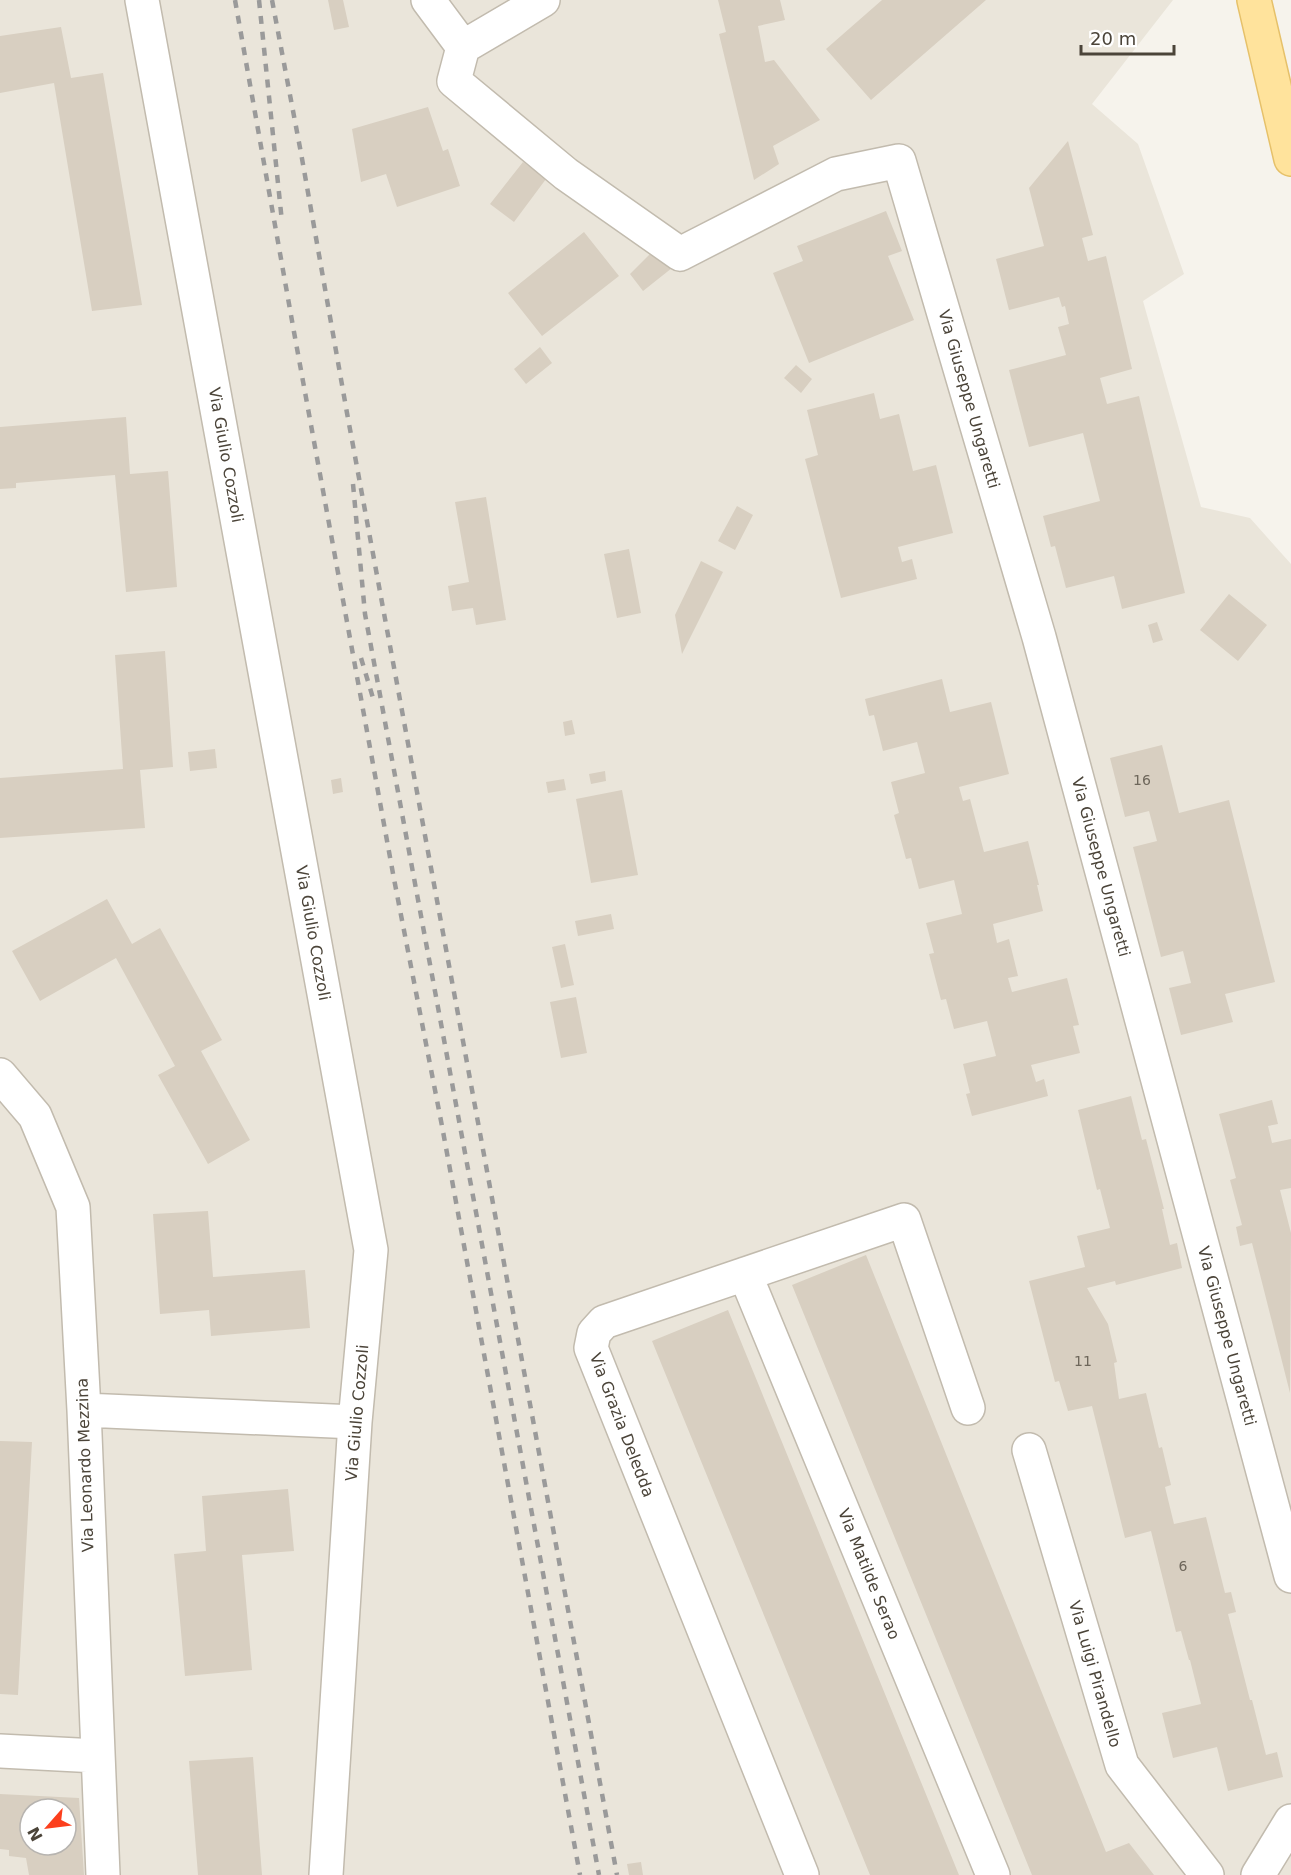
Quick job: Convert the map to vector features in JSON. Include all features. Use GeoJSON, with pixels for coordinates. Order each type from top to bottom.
{"type":"FeatureCollection","features":[{"type":"Feature","properties":{"kind":"main road"},"geometry":{"type":"LineString","coordinates":[[1254,0],[1291,159]]}},
{"type":"Feature","properties":{"kind":"street","name":"Via Giulio Cozzoli"},"geometry":{"type":"LineString","coordinates":[[142,0],[371,1250],[355,1422],[326,1875]]}},
{"type":"Feature","properties":{"kind":"street"},"geometry":{"type":"LineString","coordinates":[[428,0],[463,47],[543,0]]}},
{"type":"Feature","properties":{"kind":"street","name":"Via Giuseppe Ungaretti"},"geometry":{"type":"LineString","coordinates":[[463,47],[454,81],[566,174],[680,254],[836,174],[899,161],[1039,637],[1291,1576]]}},
{"type":"Feature","properties":{"kind":"street","name":"Via Leonardo Mezzina"},"geometry":{"type":"LineString","coordinates":[[0,1075],[35,1116],[73,1207],[84,1410],[103,1875]]}},
{"type":"Feature","properties":{"kind":"street","name":"Via Grazia Deledda"},"geometry":{"type":"LineString","coordinates":[[802,1875],[591,1348],[594,1332],[604,1322],[904,1220],[968,1408]]}},
{"type":"Feature","properties":{"kind":"street","name":"Via Matilde Serao"},"geometry":{"type":"LineString","coordinates":[[745,1274],[993,1875]]}},
{"type":"Feature","properties":{"kind":"street"},"geometry":{"type":"LineString","coordinates":[[84,1410],[355,1422]]}},
{"type":"Feature","properties":{"kind":"street","name":"Via Luigi Pirandello"},"geometry":{"type":"LineString","coordinates":[[1029,1450],[1122,1765],[1207,1875]]}},
{"type":"Feature","properties":{"kind":"street"},"geometry":{"type":"LineString","coordinates":[[0,1751],[97,1756]]}},
{"type":"Feature","properties":{"kind":"street"},"geometry":{"type":"LineString","coordinates":[[1257,1875],[1291,1821]]}},
{"type":"Feature","properties":{"kind":"shaded area"},"geometry":{"type":"Polygon","coordinates":[[[0,0],[1173,0],[1092,104],[1138,144],[1184,274],[1143,301],[1201,507],[1250,518],[1291,564],[1291,1875],[0,1875],[0,0]]]}},
{"type":"Feature","properties":{"kind":"building"},"geometry":{"type":"Polygon","coordinates":[[[328,0],[343,0],[349,27],[334,30],[328,0]]]}},
{"type":"Feature","properties":{"kind":"building"},"geometry":{"type":"Polygon","coordinates":[[[718,0],[780,0],[785,20],[758,26],[765,62],[774,60],[820,120],[773,146],[779,164],[754,180],[719,34],[726,32],[718,0]]]}},
{"type":"Feature","properties":{"kind":"building"},"geometry":{"type":"Polygon","coordinates":[[[882,0],[986,0],[871,100],[826,49],[882,0]]]}},
{"type":"Feature","properties":{"kind":"building"},"geometry":{"type":"Polygon","coordinates":[[[61,27],[71,78],[103,73],[142,305],[92,311],[54,83],[0,93],[0,36],[61,27]]]}},
{"type":"Feature","properties":{"kind":"building"},"geometry":{"type":"Polygon","coordinates":[[[428,107],[443,151],[448,149],[460,186],[397,207],[386,174],[361,182],[352,129],[428,107]]]}},
{"type":"Feature","properties":{"kind":"building"},"geometry":{"type":"Polygon","coordinates":[[[1068,141],[1093,235],[1082,238],[1088,261],[1106,256],[1132,369],[1100,378],[1107,404],[1139,396],[1185,593],[1122,609],[1114,576],[1066,588],[1055,546],[1051,547],[1043,516],[1100,501],[1083,433],[1029,447],[1009,370],[1066,355],[1058,327],[1069,324],[1065,306],[1062,307],[1059,297],[1009,310],[996,259],[1044,246],[1029,188],[1068,141]]]}},
{"type":"Feature","properties":{"kind":"building"},"geometry":{"type":"Polygon","coordinates":[[[523,162],[546,179],[514,222],[490,204],[523,162]]]}},
{"type":"Feature","properties":{"kind":"building"},"geometry":{"type":"Polygon","coordinates":[[[886,211],[902,251],[888,256],[914,320],[809,363],[773,273],[803,261],[797,246],[886,211]]]}},
{"type":"Feature","properties":{"kind":"building"},"geometry":{"type":"Polygon","coordinates":[[[584,232],[619,276],[542,336],[508,293],[584,232]]]}},
{"type":"Feature","properties":{"kind":"building"},"geometry":{"type":"Polygon","coordinates":[[[650,254],[672,268],[643,291],[630,274],[650,254]]]}},
{"type":"Feature","properties":{"kind":"building"},"geometry":{"type":"Polygon","coordinates":[[[540,347],[552,363],[526,384],[514,369],[540,347]]]}},
{"type":"Feature","properties":{"kind":"building"},"geometry":{"type":"Polygon","coordinates":[[[796,365],[812,379],[801,393],[784,378],[796,365]]]}},
{"type":"Feature","properties":{"kind":"building"},"geometry":{"type":"Polygon","coordinates":[[[874,393],[880,419],[899,414],[913,471],[936,465],[953,533],[898,547],[902,562],[912,559],[917,579],[841,598],[805,459],[818,455],[807,410],[874,393]]]}},
{"type":"Feature","properties":{"kind":"building"},"geometry":{"type":"Polygon","coordinates":[[[126,417],[130,474],[168,471],[177,587],[126,592],[115,475],[16,483],[16,488],[0,489],[0,427],[126,417]]]}},
{"type":"Feature","properties":{"kind":"building"},"geometry":{"type":"Polygon","coordinates":[[[486,497],[506,620],[476,625],[473,608],[452,611],[448,586],[469,582],[455,502],[486,497]]]}},
{"type":"Feature","properties":{"kind":"building"},"geometry":{"type":"Polygon","coordinates":[[[737,506],[753,515],[735,550],[718,541],[737,506]]]}},
{"type":"Feature","properties":{"kind":"building"},"geometry":{"type":"Polygon","coordinates":[[[629,549],[641,613],[617,618],[604,554],[629,549]]]}},
{"type":"Feature","properties":{"kind":"building"},"geometry":{"type":"Polygon","coordinates":[[[701,561],[723,572],[682,654],[675,615],[701,561]]]}},
{"type":"Feature","properties":{"kind":"building"},"geometry":{"type":"Polygon","coordinates":[[[1229,594],[1267,625],[1238,661],[1200,630],[1229,594]]]}},
{"type":"Feature","properties":{"kind":"building"},"geometry":{"type":"Polygon","coordinates":[[[1157,622],[1163,640],[1153,643],[1148,625],[1157,622]]]}},
{"type":"Feature","properties":{"kind":"building"},"geometry":{"type":"Polygon","coordinates":[[[165,651],[173,767],[140,770],[145,828],[0,838],[0,778],[123,769],[115,655],[165,651]]]}},
{"type":"Feature","properties":{"kind":"building"},"geometry":{"type":"Polygon","coordinates":[[[942,679],[950,712],[991,702],[1009,774],[959,787],[963,801],[970,799],[984,852],[1028,841],[1039,885],[1037,885],[1043,911],[993,924],[997,943],[1009,939],[1018,976],[1008,978],[1012,992],[1067,978],[1079,1025],[1073,1026],[1080,1053],[1031,1065],[1036,1082],[1044,1079],[1048,1096],[972,1116],[966,1094],[970,1093],[963,1064],[996,1056],[987,1021],[954,1029],[946,999],[941,1000],[929,954],[934,953],[926,923],[962,914],[954,880],[919,889],[911,858],[906,859],[894,815],[899,813],[891,782],[925,773],[917,742],[883,751],[874,715],[869,716],[865,699],[942,679]]]}},
{"type":"Feature","properties":{"kind":"building"},"geometry":{"type":"Polygon","coordinates":[[[572,720],[575,734],[565,736],[563,722],[572,720]]]}},
{"type":"Feature","properties":{"kind":"building"},"geometry":{"type":"Polygon","coordinates":[[[1162,745],[1179,813],[1229,800],[1275,982],[1225,994],[1233,1022],[1181,1035],[1169,988],[1191,983],[1183,951],[1161,957],[1133,847],[1157,841],[1149,811],[1125,817],[1110,758],[1162,745]]]}},
{"type":"Feature","properties":{"kind":"building"},"geometry":{"type":"Polygon","coordinates":[[[215,749],[217,768],[190,771],[188,752],[215,749]]]}},
{"type":"Feature","properties":{"kind":"building"},"geometry":{"type":"Polygon","coordinates":[[[605,771],[606,781],[591,784],[589,774],[605,771]]]}},
{"type":"Feature","properties":{"kind":"building"},"geometry":{"type":"Polygon","coordinates":[[[341,778],[343,792],[333,794],[331,780],[341,778]]]}},
{"type":"Feature","properties":{"kind":"building"},"geometry":{"type":"Polygon","coordinates":[[[564,779],[566,790],[548,793],[546,782],[564,779]]]}},
{"type":"Feature","properties":{"kind":"building"},"geometry":{"type":"Polygon","coordinates":[[[622,790],[638,875],[591,883],[576,799],[622,790]]]}},
{"type":"Feature","properties":{"kind":"building"},"geometry":{"type":"Polygon","coordinates":[[[107,899],[132,944],[160,928],[222,1040],[201,1051],[250,1140],[208,1164],[158,1075],[175,1066],[116,958],[40,1001],[12,951],[107,899]]]}},
{"type":"Feature","properties":{"kind":"building"},"geometry":{"type":"Polygon","coordinates":[[[611,914],[614,929],[578,936],[575,921],[611,914]]]}},
{"type":"Feature","properties":{"kind":"building"},"geometry":{"type":"Polygon","coordinates":[[[565,944],[574,985],[561,988],[552,947],[565,944]]]}},
{"type":"Feature","properties":{"kind":"building"},"geometry":{"type":"Polygon","coordinates":[[[576,997],[587,1053],[561,1058],[550,1002],[576,997]]]}},
{"type":"Feature","properties":{"kind":"building"},"geometry":{"type":"Polygon","coordinates":[[[1131,1096],[1142,1140],[1146,1139],[1164,1209],[1162,1209],[1170,1245],[1177,1243],[1182,1268],[1116,1285],[1115,1281],[1087,1288],[1108,1324],[1117,1362],[1114,1363],[1119,1399],[1146,1393],[1159,1448],[1162,1447],[1171,1485],[1165,1487],[1174,1524],[1206,1517],[1225,1593],[1231,1592],[1236,1612],[1228,1614],[1266,1755],[1277,1752],[1283,1777],[1228,1791],[1217,1747],[1173,1758],[1162,1713],[1201,1704],[1190,1660],[1181,1631],[1176,1632],[1151,1531],[1125,1538],[1092,1406],[1068,1411],[1059,1381],[1055,1382],[1029,1281],[1085,1267],[1077,1236],[1110,1228],[1100,1189],[1097,1190],[1078,1110],[1131,1096]]]}},
{"type":"Feature","properties":{"kind":"building"},"geometry":{"type":"Polygon","coordinates":[[[1272,1100],[1278,1124],[1268,1126],[1272,1143],[1291,1139],[1291,1188],[1280,1190],[1291,1233],[1290,1393],[1252,1243],[1240,1246],[1236,1227],[1242,1225],[1230,1180],[1236,1178],[1219,1114],[1272,1100]]]}},
{"type":"Feature","properties":{"kind":"building"},"geometry":{"type":"Polygon","coordinates":[[[208,1211],[213,1277],[305,1270],[310,1328],[211,1336],[209,1310],[160,1314],[153,1214],[208,1211]]]}},
{"type":"Feature","properties":{"kind":"building"},"geometry":{"type":"Polygon","coordinates":[[[866,1255],[1106,1852],[1129,1843],[1154,1875],[1032,1875],[792,1285],[866,1255]]]}},
{"type":"Feature","properties":{"kind":"building"},"geometry":{"type":"Polygon","coordinates":[[[728,1310],[959,1875],[870,1875],[652,1341],[728,1310]]]}},
{"type":"Feature","properties":{"kind":"building"},"geometry":{"type":"Polygon","coordinates":[[[0,1441],[32,1442],[18,1695],[0,1694],[0,1441]]]}},
{"type":"Feature","properties":{"kind":"building"},"geometry":{"type":"Polygon","coordinates":[[[288,1489],[294,1551],[242,1555],[252,1670],[185,1676],[174,1554],[206,1551],[202,1496],[288,1489]]]}},
{"type":"Feature","properties":{"kind":"building"},"geometry":{"type":"Polygon","coordinates":[[[253,1757],[262,1875],[198,1875],[189,1761],[253,1757]]]}},
{"type":"Feature","properties":{"kind":"building"},"geometry":{"type":"Polygon","coordinates":[[[0,1794],[59,1797],[18,1797],[18,1857],[78,1857],[79,1798],[84,1875],[29,1875],[26,1858],[9,1856],[9,1850],[0,1849],[0,1794]]]}},
{"type":"Feature","properties":{"kind":"building"},"geometry":{"type":"Polygon","coordinates":[[[641,1862],[643,1875],[629,1875],[627,1864],[641,1862]]]}},
{"type":"Feature","properties":{"kind":"railway"},"geometry":{"type":"LineString","coordinates":[[235,0],[394,879],[442,1126],[580,1875]]}},
{"type":"Feature","properties":{"kind":"railway"},"geometry":{"type":"LineString","coordinates":[[259,0],[282,222]]}},
{"type":"Feature","properties":{"kind":"railway"},"geometry":{"type":"LineString","coordinates":[[272,0],[617,1875]]}},
{"type":"Feature","properties":{"kind":"railway"},"geometry":{"type":"LineString","coordinates":[[353,484],[365,614],[599,1875]]}},
{"type":"Feature","properties":{"kind":"railway"},"geometry":{"type":"LineString","coordinates":[[361,658],[373,698]]}}]}
